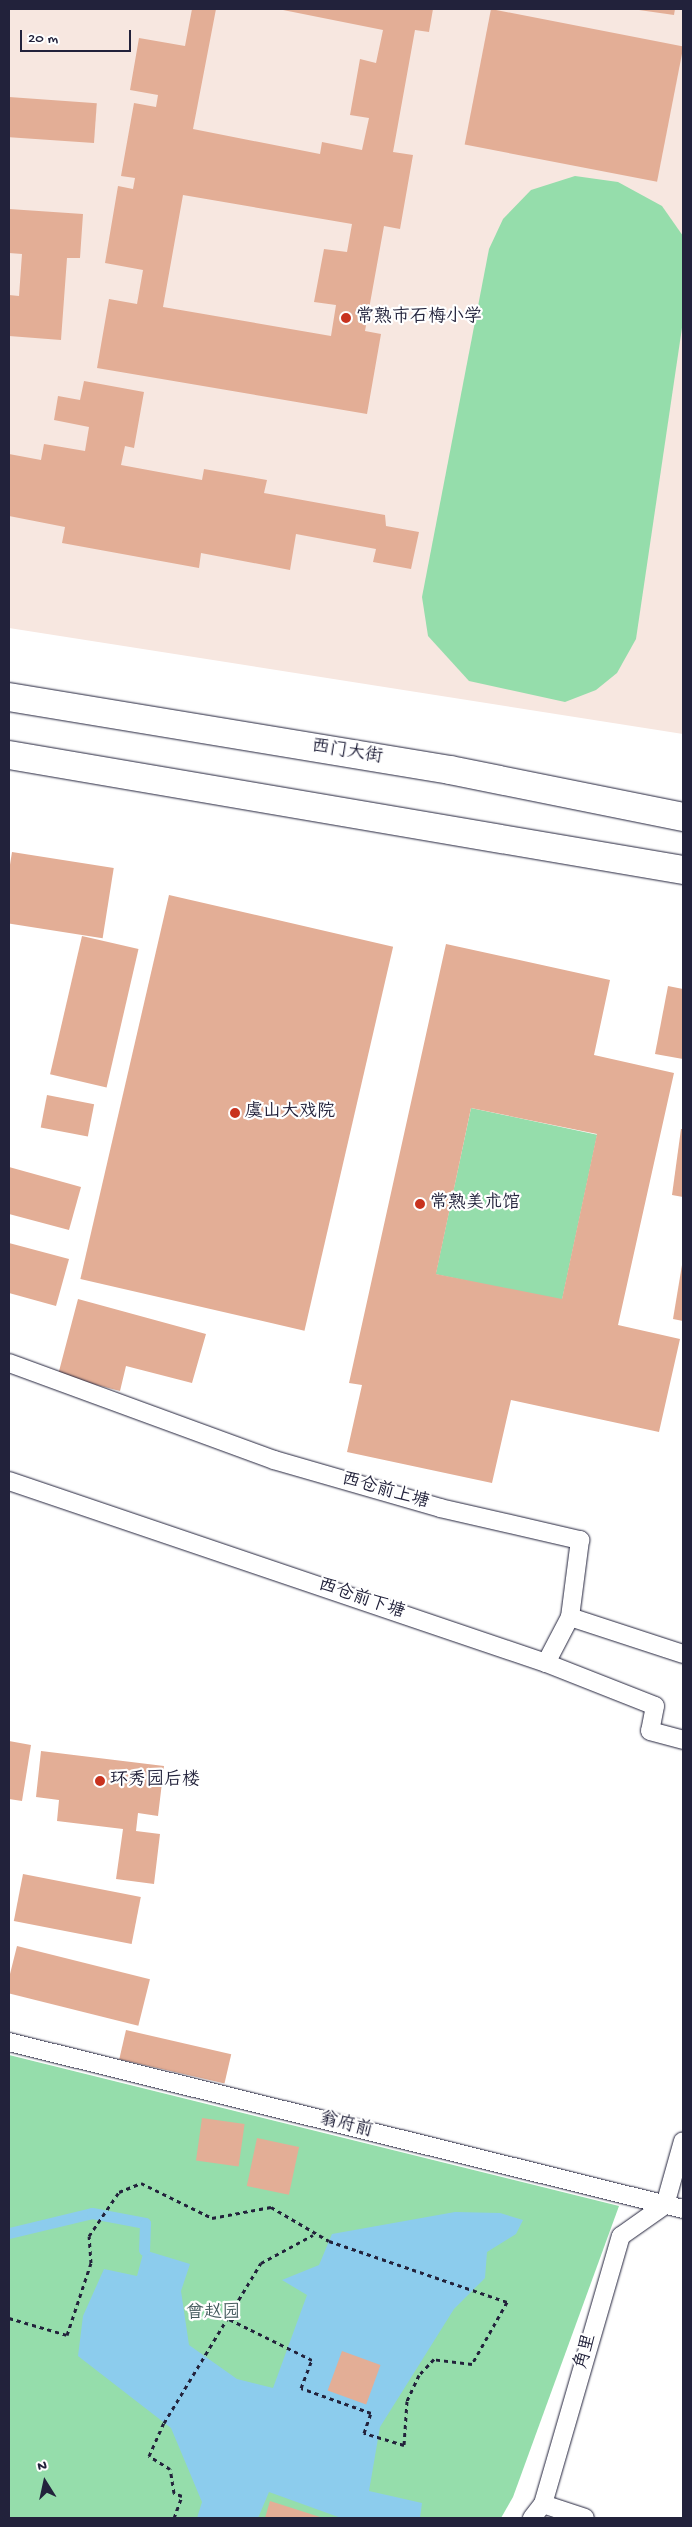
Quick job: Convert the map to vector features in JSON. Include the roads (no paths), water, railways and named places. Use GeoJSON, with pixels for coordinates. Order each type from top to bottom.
{"type":"FeatureCollection","features":[{"type":"Feature","properties":{"kind":"main road","name":"西门大街"},"geometry":{"type":"LineString","coordinates":[[9,697],[450,770],[683,817]]}},
{"type":"Feature","properties":{"kind":"main road"},"geometry":{"type":"LineString","coordinates":[[9,755],[683,870]]}},
{"type":"Feature","properties":{"kind":"lane","name":"西仓前上塘"},"geometry":{"type":"LineString","coordinates":[[9,1363],[274,1460],[440,1508],[580,1540],[570,1617]]}},
{"type":"Feature","properties":{"kind":"lane","name":"西仓前下塘"},"geometry":{"type":"LineString","coordinates":[[9,1481],[546,1663],[655,1706],[650,1731],[683,1740]]}},
{"type":"Feature","properties":{"kind":"lane"},"geometry":{"type":"LineString","coordinates":[[546,1663],[570,1617],[683,1654]]}},
{"type":"Feature","properties":{"kind":"lane","name":"翁府前"},"geometry":{"type":"LineString","coordinates":[[9,2042],[683,2209]]}},
{"type":"Feature","properties":{"kind":"lane"},"geometry":{"type":"LineString","coordinates":[[665,2205],[683,2141]]}},
{"type":"Feature","properties":{"kind":"lane","name":"角里"},"geometry":{"type":"LineString","coordinates":[[538,2511],[621,2236],[665,2205]]}},
{"type":"Feature","properties":{"kind":"lane"},"geometry":{"type":"LineString","coordinates":[[538,2511],[585,2518]]}},
{"type":"Feature","properties":{"kind":"water"},"geometry":{"type":"Polygon","coordinates":[[[455,2212],[500,2213],[523,2220],[516,2234],[487,2252],[485,2278],[454,2309],[380,2427],[369,2491],[422,2503],[420,2518],[341,2518],[269,2492],[258,2518],[197,2518],[202,2502],[171,2428],[78,2356],[83,2316],[104,2269],[137,2276],[144,2250],[190,2264],[181,2291],[189,2345],[237,2379],[273,2388],[307,2295],[282,2280],[319,2265],[332,2234],[455,2212]]]}},
{"type":"Feature","properties":{"kind":"waterway"},"geometry":{"type":"LineString","coordinates":[[9,2233],[92,2213],[145,2223],[144,2250]]}},
{"type":"Feature","properties":{"kind":"place","name":"常熟市石梅小学"},"geometry":{"type":"Point","coordinates":[346,318]}},
{"type":"Feature","properties":{"kind":"place","name":"虞山大戏院"},"geometry":{"type":"Point","coordinates":[235,1113]}},
{"type":"Feature","properties":{"kind":"place","name":"常熟美术馆"},"geometry":{"type":"Point","coordinates":[420,1204]}},
{"type":"Feature","properties":{"kind":"place","name":"环秀园后楼"},"geometry":{"type":"Point","coordinates":[100,1781]}},
{"type":"Feature","properties":{"kind":"park label","name":"曾赵园"},"geometry":{"type":"Point","coordinates":[213,2314]}}]}
